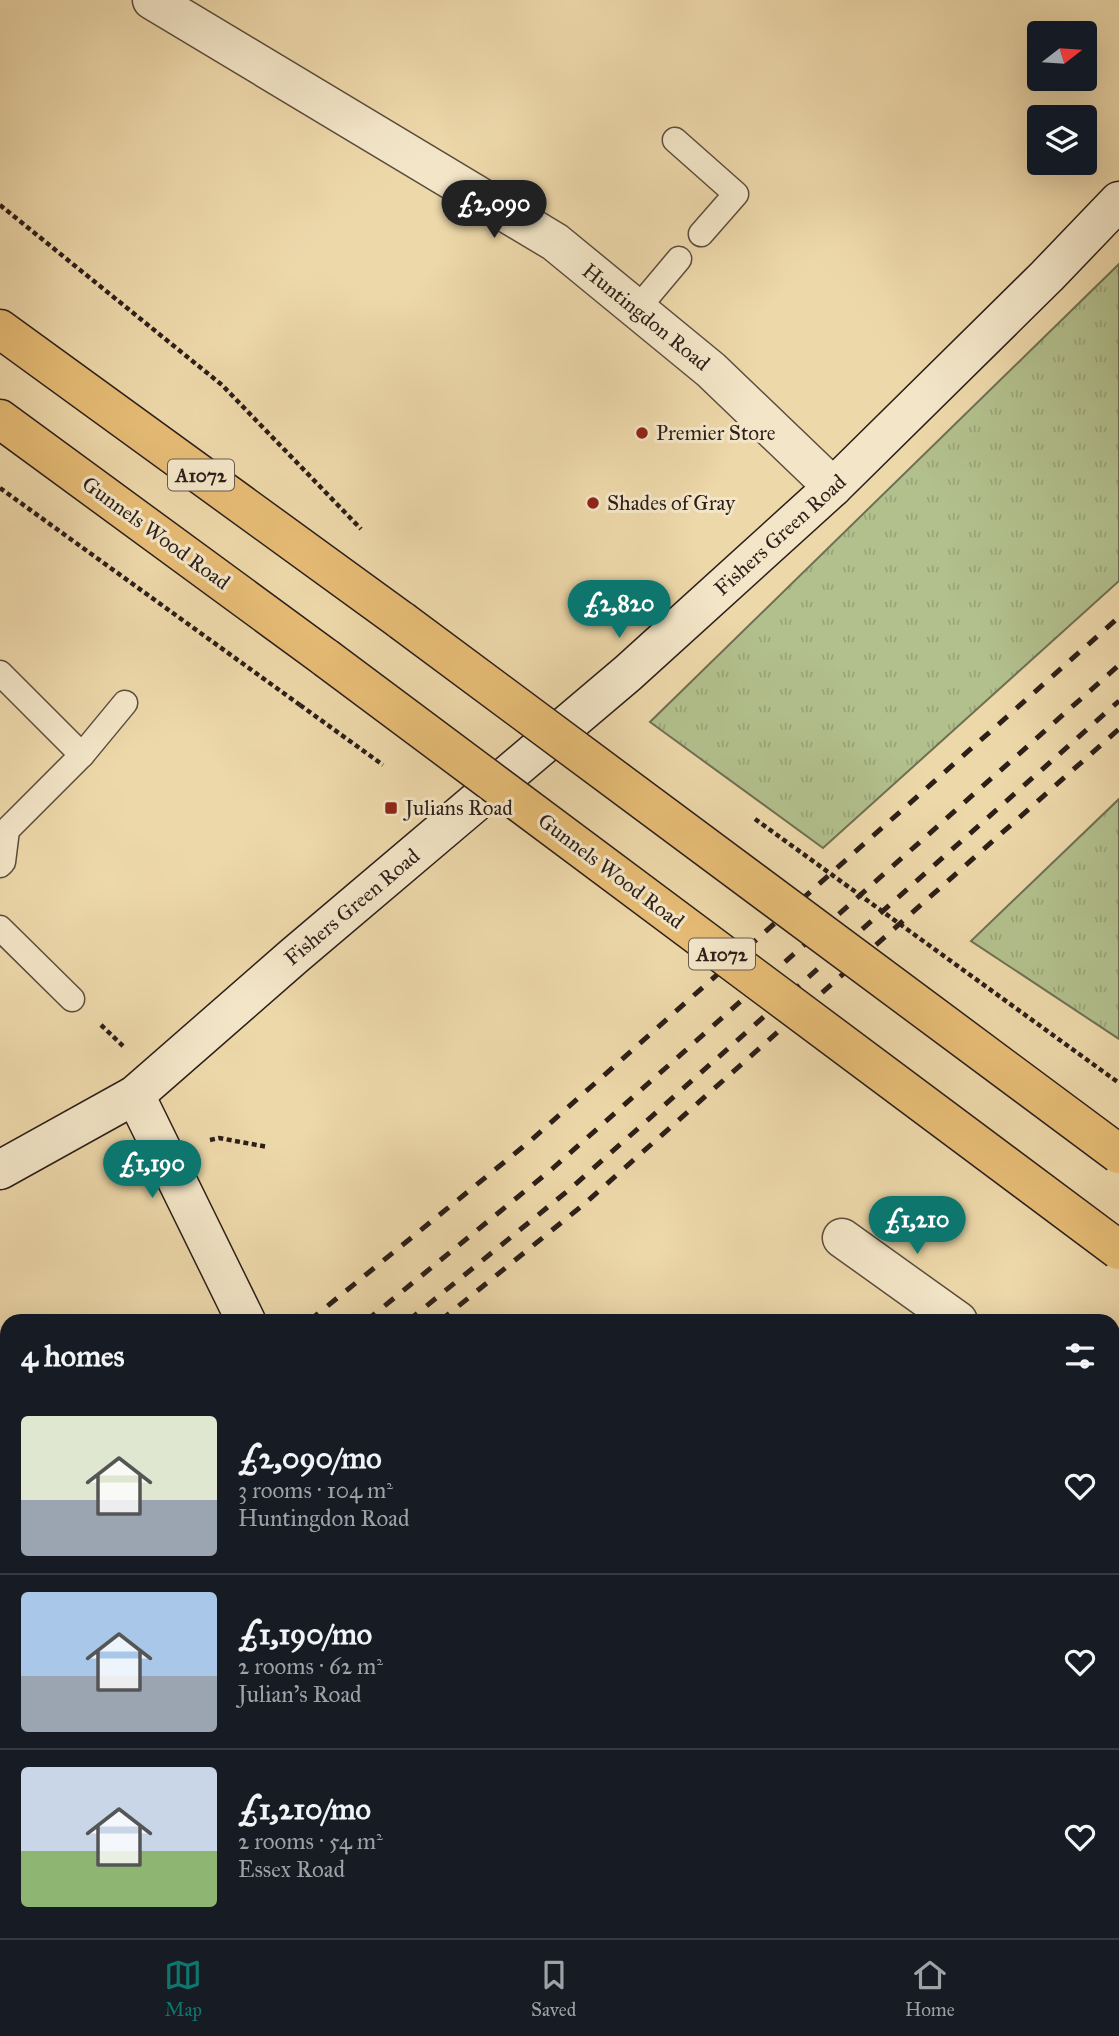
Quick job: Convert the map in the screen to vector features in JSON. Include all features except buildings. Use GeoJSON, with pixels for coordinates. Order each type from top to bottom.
{"type":"FeatureCollection","features":[{"type":"Feature","properties":{"kind":"main road","name":"A1072"},"geometry":{"type":"LineString","coordinates":[[0,329],[402,621],[1119,1154]]}},
{"type":"Feature","properties":{"kind":"main road","name":"Gunnels Wood Road"},"geometry":{"type":"LineString","coordinates":[[0,419],[326,658],[1119,1250]]}},
{"type":"Feature","properties":{"kind":"street","name":"Huntingdon Road"},"geometry":{"type":"LineString","coordinates":[[152,0],[555,242],[711,370],[833,486]]}},
{"type":"Feature","properties":{"kind":"street","name":"Fishers Green Road"},"geometry":{"type":"LineString","coordinates":[[0,1170],[145,1085],[628,673],[833,486],[1119,201]]}},
{"type":"Feature","properties":{"kind":"street"},"geometry":{"type":"LineString","coordinates":[[145,1085],[224,1279],[242,1314]]}},
{"type":"Feature","properties":{"kind":"street"},"geometry":{"type":"LineString","coordinates":[[842,1238],[948,1314]]}},
{"type":"Feature","properties":{"kind":"lane"},"geometry":{"type":"LineString","coordinates":[[675,141],[736,194],[701,234]]}},
{"type":"Feature","properties":{"kind":"lane"},"geometry":{"type":"LineString","coordinates":[[636,309],[680,259]]}},
{"type":"Feature","properties":{"kind":"lane"},"geometry":{"type":"LineString","coordinates":[[0,673],[82,755]]}},
{"type":"Feature","properties":{"kind":"lane"},"geometry":{"type":"LineString","coordinates":[[0,865],[3,862],[7,830],[82,755],[125,703]]}},
{"type":"Feature","properties":{"kind":"lane"},"geometry":{"type":"LineString","coordinates":[[0,928],[72,999]]}},
{"type":"Feature","properties":{"kind":"path"},"geometry":{"type":"LineString","coordinates":[[0,205],[222,385],[364,532]]}},
{"type":"Feature","properties":{"kind":"path"},"geometry":{"type":"LineString","coordinates":[[0,488],[300,705]]}},
{"type":"Feature","properties":{"kind":"path"},"geometry":{"type":"LineString","coordinates":[[747,814],[1119,1083]]}},
{"type":"Feature","properties":{"kind":"path"},"geometry":{"type":"LineString","coordinates":[[72,999],[145,1085]]}},
{"type":"Feature","properties":{"kind":"green space"},"geometry":{"type":"Polygon","coordinates":[[[1119,264],[1119,581],[823,848],[650,722],[1119,264]]]}},
{"type":"Feature","properties":{"kind":"green space"},"geometry":{"type":"Polygon","coordinates":[[[1119,799],[1119,1039],[971,941],[1119,799]]]}},
{"type":"Feature","properties":{"kind":"railway"},"geometry":{"type":"LineString","coordinates":[[318,1314],[529,1142],[1119,617]]}},
{"type":"Feature","properties":{"kind":"railway"},"geometry":{"type":"LineString","coordinates":[[375,1314],[552,1169],[1119,665]]}},
{"type":"Feature","properties":{"kind":"railway"},"geometry":{"type":"LineString","coordinates":[[417,1314],[570,1189],[1119,701]]}},
{"type":"Feature","properties":{"kind":"railway"},"geometry":{"type":"LineString","coordinates":[[449,1314],[583,1205],[1119,729]]}},
{"type":"Feature","properties":{"kind":"place","name":"Premier Store"},"geometry":{"type":"Point","coordinates":[642,433]}},
{"type":"Feature","properties":{"kind":"place","name":"Shades of Gray"},"geometry":{"type":"Point","coordinates":[593,503]}},
{"type":"Feature","properties":{"kind":"place","name":"Julians Road"},"geometry":{"type":"Point","coordinates":[391,808]}}]}
